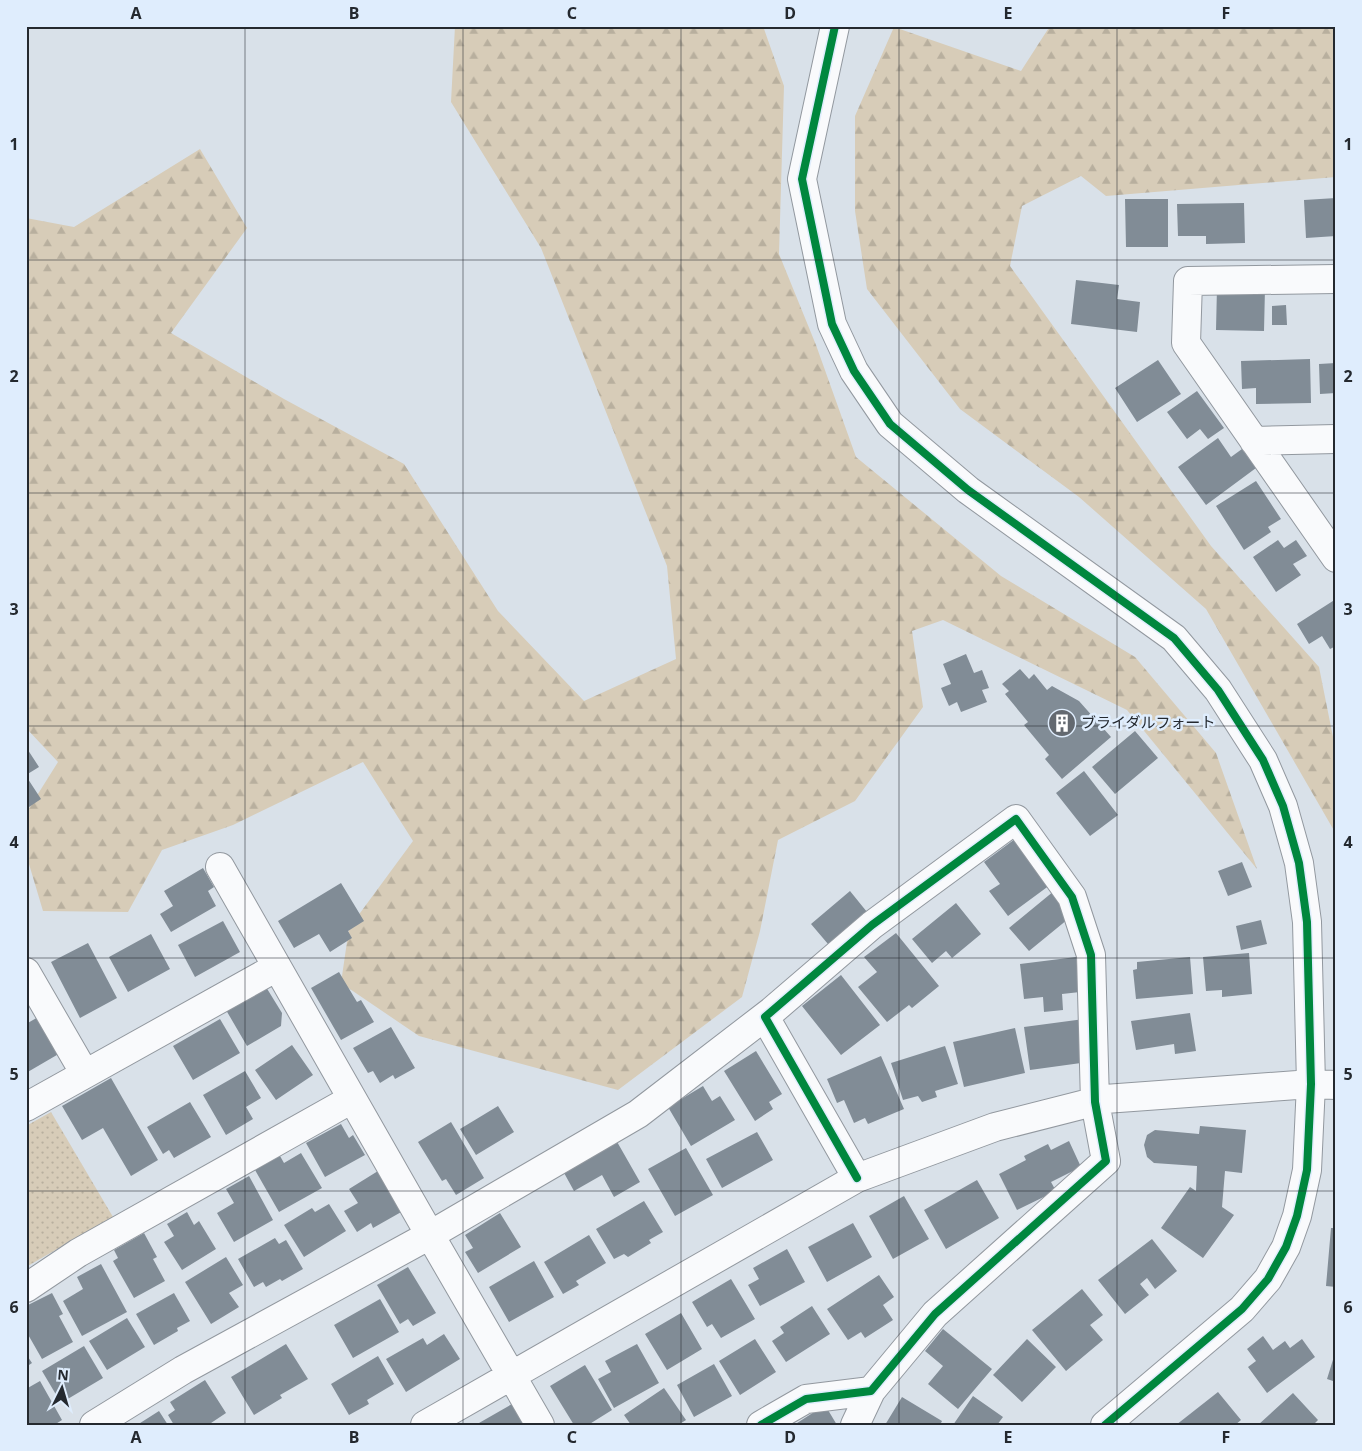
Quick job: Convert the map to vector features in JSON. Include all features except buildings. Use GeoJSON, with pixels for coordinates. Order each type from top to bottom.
{"type":"FeatureCollection","features":[{"type":"Feature","properties":{"kind":"street"},"geometry":{"type":"LineString","coordinates":[[835,26],[802,179],[832,324],[854,371],[890,424],[968,490],[1174,638],[1218,690],[1263,760],[1283,806],[1298,863],[1307,922],[1323,1084],[1308,1170],[1297,1216],[1286,1247],[1268,1279],[1242,1309],[1105,1425]]}},
{"type":"Feature","properties":{"kind":"street"},"geometry":{"type":"LineString","coordinates":[[1336,279],[1188,281],[1186,343],[1336,558]]}},
{"type":"Feature","properties":{"kind":"street"},"geometry":{"type":"LineString","coordinates":[[1254,440],[1336,438]]}},
{"type":"Feature","properties":{"kind":"street"},"geometry":{"type":"LineString","coordinates":[[855,1425],[870,1391],[935,1314],[1106,1161],[1095,1102],[1091,955],[1072,896],[1016,819],[872,925],[765,1017],[856,1178]]}},
{"type":"Feature","properties":{"kind":"street"},"geometry":{"type":"LineString","coordinates":[[220,867],[540,1425]]}},
{"type":"Feature","properties":{"kind":"street"},"geometry":{"type":"LineString","coordinates":[[26,1107],[277,967]]}},
{"type":"Feature","properties":{"kind":"street"},"geometry":{"type":"LineString","coordinates":[[26,972],[84,1074]]}},
{"type":"Feature","properties":{"kind":"street"},"geometry":{"type":"LineString","coordinates":[[94,1425],[182,1370],[430,1235],[638,1114],[772,1011]]}},
{"type":"Feature","properties":{"kind":"street"},"geometry":{"type":"LineString","coordinates":[[425,1425],[856,1178],[995,1127],[1095,1102],[1323,1084]]}},
{"type":"Feature","properties":{"kind":"street"},"geometry":{"type":"LineString","coordinates":[[26,1288],[78,1253],[352,1099]]}},
{"type":"Feature","properties":{"kind":"street"},"geometry":{"type":"LineString","coordinates":[[761,1425],[806,1399],[870,1391]]}},
{"type":"Feature","properties":{"kind":"green space"},"geometry":{"type":"Polygon","coordinates":[[[455,26],[763,26],[784,86],[779,254],[816,345],[856,457],[1001,576],[1135,657],[1216,753],[1257,869],[1127,710],[943,620],[912,631],[923,707],[855,801],[778,840],[760,931],[742,997],[618,1090],[419,1036],[341,983],[349,928],[413,841],[363,762],[233,825],[162,850],[128,912],[43,911],[26,854],[26,813],[58,762],[26,728],[26,218],[74,227],[200,149],[247,228],[171,333],[284,399],[404,464],[498,611],[584,701],[676,659],[667,566],[541,248],[451,102],[455,26]]]}},
{"type":"Feature","properties":{"kind":"green space"},"geometry":{"type":"Polygon","coordinates":[[[1050,26],[1336,26],[1336,177],[1106,196],[1081,176],[1022,206],[1010,266],[1211,546],[1319,667],[1334,742],[1336,834],[1206,609],[1079,497],[960,409],[867,289],[855,211],[855,116],[894,27],[1021,71],[1050,26]]]}},
{"type":"Feature","properties":{"kind":"green space"},"geometry":{"type":"Polygon","coordinates":[[[51,1112],[113,1217],[26,1267],[26,1126],[51,1112]]]}},
{"type":"Feature","properties":{"kind":"cycle path"},"geometry":{"type":"LineString","coordinates":[[835,26],[802,179],[832,324],[854,371],[890,424],[968,490],[1174,638],[1218,690],[1263,760],[1283,806],[1299,863],[1307,922],[1311,1084],[1307,1170],[1297,1216],[1286,1247],[1268,1279],[1242,1309],[1105,1425]]}},
{"type":"Feature","properties":{"kind":"cycle path"},"geometry":{"type":"LineString","coordinates":[[761,1425],[806,1399],[871,1391],[935,1314],[1106,1161],[1095,1102],[1091,955],[1072,897],[1016,819],[872,925],[765,1017],[857,1178]]}},
{"type":"Feature","properties":{"kind":"place","name":"ブライダルフォート"},"geometry":{"type":"Point","coordinates":[1062,723]}}]}
